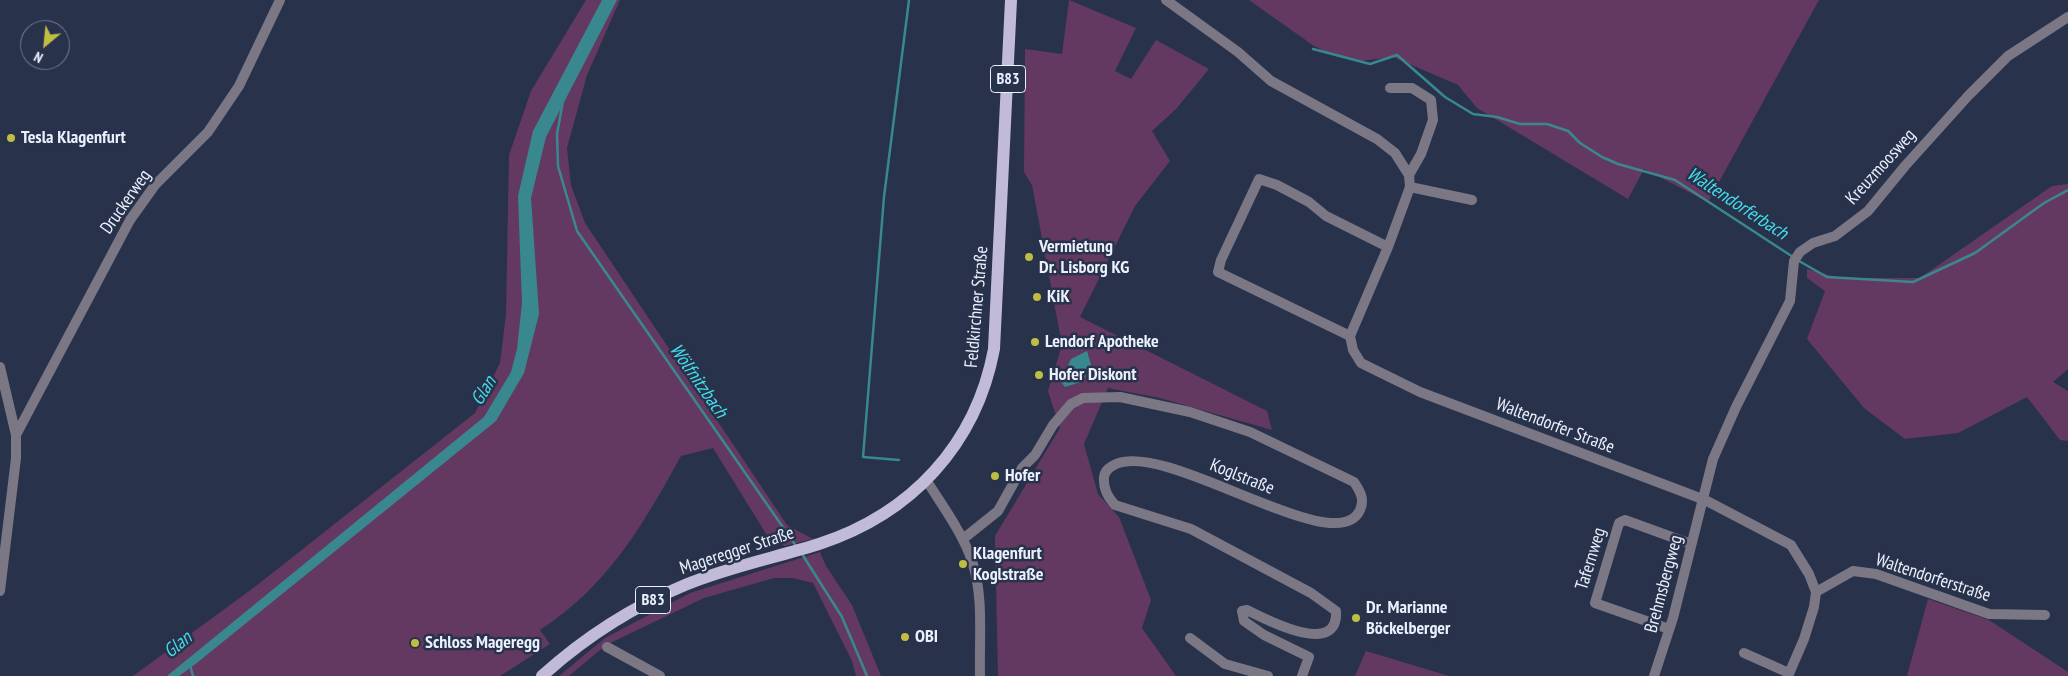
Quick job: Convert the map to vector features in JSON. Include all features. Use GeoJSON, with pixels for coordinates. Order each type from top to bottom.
{"type":"FeatureCollection","features":[{"type":"Feature","properties":{"kind":"main road","name":"Feldkirchner Straße"},"geometry":{"type":"LineString","coordinates":[[927,481],[955,447],[975,409],[985,389],[994,349],[1011,0]]}},
{"type":"Feature","properties":{"kind":"main road","name":"Mageregger Straße"},"geometry":{"type":"LineString","coordinates":[[542,676],[586,640],[636,608],[706,576],[820,544],[873,520],[927,481]]}},
{"type":"Feature","properties":{"kind":"street","name":"Druckerweg"},"geometry":{"type":"LineString","coordinates":[[16,434],[130,220],[154,185],[208,132],[239,86],[280,0]]}},
{"type":"Feature","properties":{"kind":"street"},"geometry":{"type":"LineString","coordinates":[[1166,0],[1238,52],[1271,81],[1377,139],[1396,153],[1409,175],[1410,187],[1388,247],[1350,336],[1218,272],[1221,260],[1259,179],[1277,185],[1310,202],[1326,216],[1388,247]]}},
{"type":"Feature","properties":{"kind":"street","name":"Kreuzmoosweg"},"geometry":{"type":"LineString","coordinates":[[1705,500],[1714,460],[1736,407],[1790,301],[1794,261],[1800,252],[1813,243],[1835,236],[1868,211],[1905,166],[2008,56],[2068,17]]}},
{"type":"Feature","properties":{"kind":"street"},"geometry":{"type":"LineString","coordinates":[[1390,88],[1412,88],[1431,100],[1434,120],[1421,154],[1409,175]]}},
{"type":"Feature","properties":{"kind":"street"},"geometry":{"type":"LineString","coordinates":[[1410,187],[1472,200]]}},
{"type":"Feature","properties":{"kind":"street","name":"Waltendorfer Straße"},"geometry":{"type":"LineString","coordinates":[[1350,336],[1353,350],[1362,362],[1420,392],[1705,500],[1790,545],[1809,574],[1816,592]]}},
{"type":"Feature","properties":{"kind":"street"},"geometry":{"type":"LineString","coordinates":[[0,367],[16,434],[16,458],[0,591]]}},
{"type":"Feature","properties":{"kind":"street","name":"Koglstraße"},"geometry":{"type":"LineString","coordinates":[[963,539],[998,511],[1022,468],[1035,455],[1053,425],[1071,404],[1083,398],[1120,397],[1190,412],[1250,432],[1354,482],[1360,491],[1362,499],[1358,516],[1351,522],[1340,525],[1322,523],[1261,503],[1188,472],[1164,465],[1135,461],[1121,462],[1109,468],[1104,476],[1107,496],[1115,505],[1191,528],[1311,593],[1336,611],[1336,622],[1333,628],[1326,633],[1317,634],[1293,630],[1247,610],[1242,611],[1244,621],[1264,635],[1309,657],[1302,676]]}},
{"type":"Feature","properties":{"kind":"street"},"geometry":{"type":"LineString","coordinates":[[927,481],[963,539],[976,578],[980,676]]}},
{"type":"Feature","properties":{"kind":"street","name":"Brehmsbergweg"},"geometry":{"type":"LineString","coordinates":[[1654,676],[1669,629],[1690,544],[1705,500]]}},
{"type":"Feature","properties":{"kind":"street","name":"Tafernweg"},"geometry":{"type":"LineString","coordinates":[[1669,629],[1595,603],[1619,523],[1625,520],[1690,544]]}},
{"type":"Feature","properties":{"kind":"street","name":"Waltendorferstraße"},"geometry":{"type":"LineString","coordinates":[[1816,592],[1852,570],[1876,574],[1989,614],[2045,615]]}},
{"type":"Feature","properties":{"kind":"street"},"geometry":{"type":"LineString","coordinates":[[1744,653],[1788,675],[1804,639],[1814,607],[1816,592]]}},
{"type":"Feature","properties":{"kind":"street"},"geometry":{"type":"LineString","coordinates":[[1190,638],[1224,664],[1268,676]]}},
{"type":"Feature","properties":{"kind":"street"},"geometry":{"type":"LineString","coordinates":[[607,647],[660,676]]}},
{"type":"Feature","properties":{"kind":"shaded area"},"geometry":{"type":"Polygon","coordinates":[[[586,0],[620,0],[587,75],[567,148],[571,185],[585,223],[787,525],[813,539],[784,546],[779,540],[768,537],[713,448],[681,456],[638,530],[622,552],[585,594],[564,613],[540,630],[550,644],[500,676],[133,676],[256,586],[475,413],[500,363],[506,314],[509,155],[531,91],[586,0]]]}},
{"type":"Feature","properties":{"kind":"shaded area"},"geometry":{"type":"Polygon","coordinates":[[[602,0],[617,0],[546,137],[531,198],[539,314],[524,373],[496,421],[198,662],[179,676],[167,676],[484,417],[511,372],[517,349],[522,303],[518,196],[533,131],[602,0]]]}},
{"type":"Feature","properties":{"kind":"shaded area"},"geometry":{"type":"Polygon","coordinates":[[[1069,0],[1136,28],[1115,71],[1131,79],[1156,40],[1209,69],[1176,109],[1152,131],[1170,161],[1135,206],[1080,317],[1267,411],[1272,430],[1160,398],[1108,388],[1084,444],[1098,494],[1119,517],[1151,600],[1142,628],[1176,676],[998,676],[995,536],[1060,428],[1048,391],[1062,345],[1032,185],[1024,172],[1025,49],[1062,54],[1069,0]]]}},
{"type":"Feature","properties":{"kind":"shaded area"},"geometry":{"type":"Polygon","coordinates":[[[1249,0],[1819,0],[1708,202],[1644,169],[1628,199],[1477,108],[1458,85],[1393,57],[1361,61],[1335,56],[1314,46],[1249,0]]]}},
{"type":"Feature","properties":{"kind":"shaded area"},"geometry":{"type":"Polygon","coordinates":[[[2068,184],[2068,369],[2053,382],[2068,391],[2068,441],[2060,440],[2027,397],[1958,433],[1905,439],[1864,408],[1807,339],[1825,291],[1807,278],[1807,269],[1840,278],[1920,278],[2052,186],[2068,184]]]}},
{"type":"Feature","properties":{"kind":"shaded area"},"geometry":{"type":"Polygon","coordinates":[[[1087,351],[1092,368],[1081,382],[1065,387],[1061,382],[1071,359],[1087,351]]]}},
{"type":"Feature","properties":{"kind":"shaded area"},"geometry":{"type":"Polygon","coordinates":[[[820,552],[826,566],[852,605],[881,676],[856,676],[852,661],[813,583],[793,578],[774,578],[704,598],[606,645],[569,676],[559,676],[605,638],[690,593],[820,552]]]}},
{"type":"Feature","properties":{"kind":"shaded area"},"geometry":{"type":"Polygon","coordinates":[[[1928,599],[1989,620],[2068,672],[2068,676],[1907,676],[1928,599]]]}},
{"type":"Feature","properties":{"kind":"shaded area"},"geometry":{"type":"Polygon","coordinates":[[[1366,651],[1449,676],[1355,676],[1366,651]]]}},
{"type":"Feature","properties":{"kind":"waterway"},"geometry":{"type":"LineString","coordinates":[[899,460],[863,457],[884,197],[909,0]]}},
{"type":"Feature","properties":{"kind":"waterway","name":"Waltendorferbach"},"geometry":{"type":"LineString","coordinates":[[1313,49],[1370,64],[1397,55],[1445,97],[1473,114],[1497,117],[1520,124],[1547,124],[1568,131],[1580,143],[1602,157],[1618,164],[1675,180],[1793,257]]}},
{"type":"Feature","properties":{"kind":"waterway","name":"Wölfnitzbach"},"geometry":{"type":"LineString","coordinates":[[563,101],[557,134],[558,166],[577,231],[796,546]]}},
{"type":"Feature","properties":{"kind":"waterway","name":"Waltendorferbach"},"geometry":{"type":"LineString","coordinates":[[1799,261],[1827,277],[1913,282],[1975,253],[2044,203],[2068,190]]}},
{"type":"Feature","properties":{"kind":"waterway","name":"Wölfnitzbach"},"geometry":{"type":"LineString","coordinates":[[802,554],[842,617],[867,676]]}},
{"type":"Feature","properties":{"kind":"waterway"},"geometry":{"type":"LineString","coordinates":[[190,665],[193,676]]}},
{"type":"Feature","properties":{"kind":"place","name":"Tesla Klagenfurt"},"geometry":{"type":"Point","coordinates":[11,138]}},
{"type":"Feature","properties":{"kind":"place","name":"Vermietung Dr. Lisborg KG"},"geometry":{"type":"Point","coordinates":[1029,257]}},
{"type":"Feature","properties":{"kind":"place","name":"KiK"},"geometry":{"type":"Point","coordinates":[1037,297]}},
{"type":"Feature","properties":{"kind":"place","name":"Lendorf Apotheke"},"geometry":{"type":"Point","coordinates":[1035,342]}},
{"type":"Feature","properties":{"kind":"place","name":"Hofer Diskont"},"geometry":{"type":"Point","coordinates":[1039,375]}},
{"type":"Feature","properties":{"kind":"place","name":"Hofer"},"geometry":{"type":"Point","coordinates":[995,476]}},
{"type":"Feature","properties":{"kind":"place","name":"Klagenfurt Koglstraße"},"geometry":{"type":"Point","coordinates":[963,564]}},
{"type":"Feature","properties":{"kind":"place","name":"Dr. Marianne Böckelberger"},"geometry":{"type":"Point","coordinates":[1356,618]}},
{"type":"Feature","properties":{"kind":"place","name":"OBI"},"geometry":{"type":"Point","coordinates":[905,637]}},
{"type":"Feature","properties":{"kind":"place","name":"Schloss Mageregg"},"geometry":{"type":"Point","coordinates":[415,643]}},
{"type":"Feature","properties":{"kind":"water label","name":"Glan"},"geometry":{"type":"Point","coordinates":[484,391]}},
{"type":"Feature","properties":{"kind":"water label","name":"Glan"},"geometry":{"type":"Point","coordinates":[178,645]}}]}
